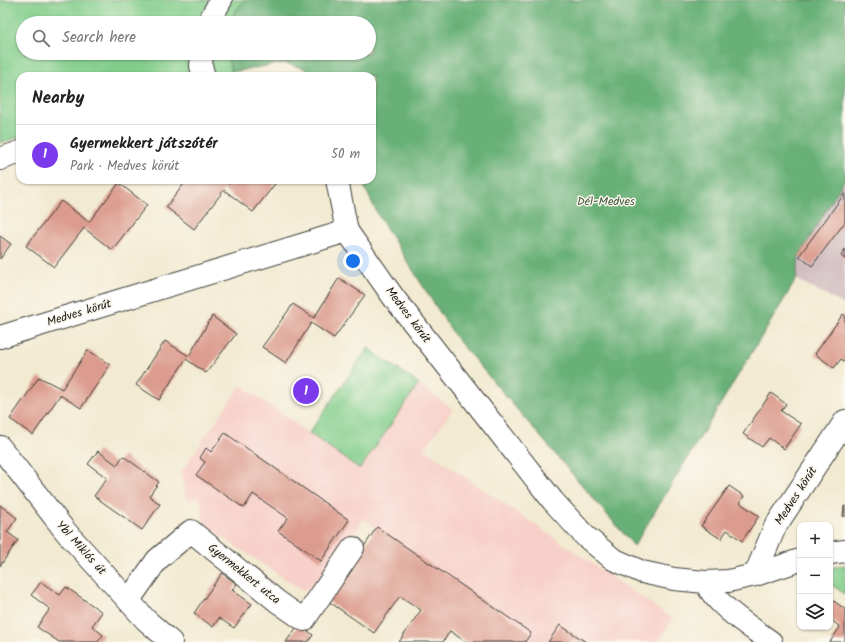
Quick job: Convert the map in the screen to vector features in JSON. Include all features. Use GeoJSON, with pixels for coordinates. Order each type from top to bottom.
{"type":"FeatureCollection","features":[{"type":"Feature","properties":{"kind":"street"},"geometry":{"type":"LineString","coordinates":[[212,16],[221,0]]}},
{"type":"Feature","properties":{"kind":"street"},"geometry":{"type":"LineString","coordinates":[[202,60],[203,72]]}},
{"type":"Feature","properties":{"kind":"street"},"geometry":{"type":"LineString","coordinates":[[0,159],[16,153]]}},
{"type":"Feature","properties":{"kind":"street"},"geometry":{"type":"LineString","coordinates":[[338,184],[347,231]]}},
{"type":"Feature","properties":{"kind":"street","name":"Medves körút"},"geometry":{"type":"LineString","coordinates":[[0,337],[347,231],[394,298],[553,501],[585,536],[613,559],[642,572],[674,579],[705,582],[728,581],[755,575],[797,561]]}},
{"type":"Feature","properties":{"kind":"street","name":"Medves körút"},"geometry":{"type":"LineString","coordinates":[[755,575],[775,526],[845,421]]}},
{"type":"Feature","properties":{"kind":"street","name":"Ybl Miklós út"},"geometry":{"type":"LineString","coordinates":[[0,447],[66,532],[146,620],[171,642]]}},
{"type":"Feature","properties":{"kind":"street","name":"Gyermekkert utca"},"geometry":{"type":"LineString","coordinates":[[129,600],[156,560],[191,531],[278,602],[304,620],[353,548]]}},
{"type":"Feature","properties":{"kind":"street"},"geometry":{"type":"LineString","coordinates":[[833,553],[845,551]]}},
{"type":"Feature","properties":{"kind":"street"},"geometry":{"type":"LineString","coordinates":[[705,582],[710,591],[730,612],[771,642]]}},
{"type":"Feature","properties":{"kind":"shaded area"},"geometry":{"type":"Polygon","coordinates":[[[845,179],[845,305],[796,279],[799,256],[845,179]]]}},
{"type":"Feature","properties":{"kind":"shaded area"},"geometry":{"type":"Polygon","coordinates":[[[368,348],[453,409],[424,449],[673,619],[658,642],[525,642],[531,633],[364,519],[325,576],[303,591],[204,525],[200,498],[186,500],[181,472],[241,385],[309,433],[368,348]]]}},
{"type":"Feature","properties":{"kind":"green space"},"geometry":{"type":"Polygon","coordinates":[[[0,0],[245,0],[233,16],[16,16],[16,60],[228,60],[232,72],[16,72],[16,138],[0,143],[0,0]]]}},
{"type":"Feature","properties":{"kind":"green space","name":"Dél-Medves"},"geometry":{"type":"Polygon","coordinates":[[[245,0],[845,0],[845,179],[799,256],[796,280],[634,546],[456,338],[379,217],[363,184],[376,184],[376,72],[308,72],[306,69],[284,63],[232,72],[228,60],[376,60],[376,16],[233,16],[245,0]]]}},
{"type":"Feature","properties":{"kind":"green space"},"geometry":{"type":"Polygon","coordinates":[[[368,348],[419,384],[360,469],[309,433],[368,348]]]}},
{"type":"Feature","properties":{"kind":"green space"},"geometry":{"type":"Polygon","coordinates":[[[845,565],[845,594],[833,586],[833,567],[845,565]]]}},
{"type":"Feature","properties":{"kind":"building"},"geometry":{"type":"Polygon","coordinates":[[[118,184],[120,184],[147,205],[112,250],[84,228],[54,267],[26,246],[61,201],[89,222],[118,184]]]}},
{"type":"Feature","properties":{"kind":"building"},"geometry":{"type":"Polygon","coordinates":[[[184,184],[275,184],[253,212],[224,190],[194,229],[166,207],[184,184]]]}},
{"type":"Feature","properties":{"kind":"building"},"geometry":{"type":"Polygon","coordinates":[[[845,193],[845,222],[812,266],[799,256],[845,193]]]}},
{"type":"Feature","properties":{"kind":"building"},"geometry":{"type":"Polygon","coordinates":[[[0,236],[11,244],[0,259],[0,236]]]}},
{"type":"Feature","properties":{"kind":"building"},"geometry":{"type":"Polygon","coordinates":[[[845,249],[845,259],[841,256],[845,249]]]}},
{"type":"Feature","properties":{"kind":"building"},"geometry":{"type":"Polygon","coordinates":[[[339,278],[365,295],[334,338],[311,323],[286,363],[262,347],[293,304],[314,318],[339,278]]]}},
{"type":"Feature","properties":{"kind":"building"},"geometry":{"type":"Polygon","coordinates":[[[843,314],[845,316],[845,362],[841,359],[834,368],[815,354],[843,314]]]}},
{"type":"Feature","properties":{"kind":"building"},"geometry":{"type":"Polygon","coordinates":[[[212,316],[236,334],[206,373],[186,359],[159,400],[136,385],[165,341],[189,356],[212,316]]]}},
{"type":"Feature","properties":{"kind":"building"},"geometry":{"type":"Polygon","coordinates":[[[88,350],[110,365],[81,408],[60,395],[33,435],[10,419],[39,377],[62,389],[88,350]]]}},
{"type":"Feature","properties":{"kind":"building"},"geometry":{"type":"Polygon","coordinates":[[[771,393],[786,404],[781,411],[801,424],[784,449],[769,438],[762,447],[743,434],[771,393]]]}},
{"type":"Feature","properties":{"kind":"building"},"geometry":{"type":"Polygon","coordinates":[[[225,433],[349,520],[321,561],[278,531],[288,518],[253,494],[244,508],[196,475],[205,462],[200,458],[206,448],[211,452],[225,433]]]}},
{"type":"Feature","properties":{"kind":"building"},"geometry":{"type":"Polygon","coordinates":[[[98,451],[117,465],[123,456],[159,482],[149,496],[160,504],[142,530],[94,496],[107,478],[88,464],[98,451]]]}},
{"type":"Feature","properties":{"kind":"building"},"geometry":{"type":"Polygon","coordinates":[[[729,486],[744,496],[740,503],[759,516],[742,541],[727,530],[721,539],[701,526],[729,486]]]}},
{"type":"Feature","properties":{"kind":"building"},"geometry":{"type":"Polygon","coordinates":[[[0,505],[17,518],[7,532],[18,540],[0,566],[0,505]]]}},
{"type":"Feature","properties":{"kind":"building"},"geometry":{"type":"Polygon","coordinates":[[[845,506],[845,517],[843,516],[845,506]]]}},
{"type":"Feature","properties":{"kind":"building"},"geometry":{"type":"Polygon","coordinates":[[[377,527],[531,633],[525,642],[466,642],[450,631],[443,642],[399,642],[421,610],[400,596],[374,633],[328,601],[377,527]]]}},
{"type":"Feature","properties":{"kind":"building"},"geometry":{"type":"Polygon","coordinates":[[[222,573],[237,584],[232,590],[252,604],[234,628],[219,618],[213,627],[194,613],[222,573]]]}},
{"type":"Feature","properties":{"kind":"building"},"geometry":{"type":"Polygon","coordinates":[[[41,582],[60,595],[66,587],[102,612],[92,626],[103,635],[98,642],[59,642],[37,627],[50,609],[31,595],[41,582]]]}},
{"type":"Feature","properties":{"kind":"building"},"geometry":{"type":"Polygon","coordinates":[[[833,600],[845,609],[845,642],[830,642],[840,627],[833,621],[833,600]]]}},
{"type":"Feature","properties":{"kind":"building"},"geometry":{"type":"Polygon","coordinates":[[[299,624],[313,635],[308,642],[286,642],[299,624]]]}},
{"type":"Feature","properties":{"kind":"building"},"geometry":{"type":"Polygon","coordinates":[[[560,625],[586,642],[548,642],[560,625]]]}},
{"type":"Feature","properties":{"kind":"place","name":"Gyermekkert játszótér"},"geometry":{"type":"Point","coordinates":[306,391]}}]}
